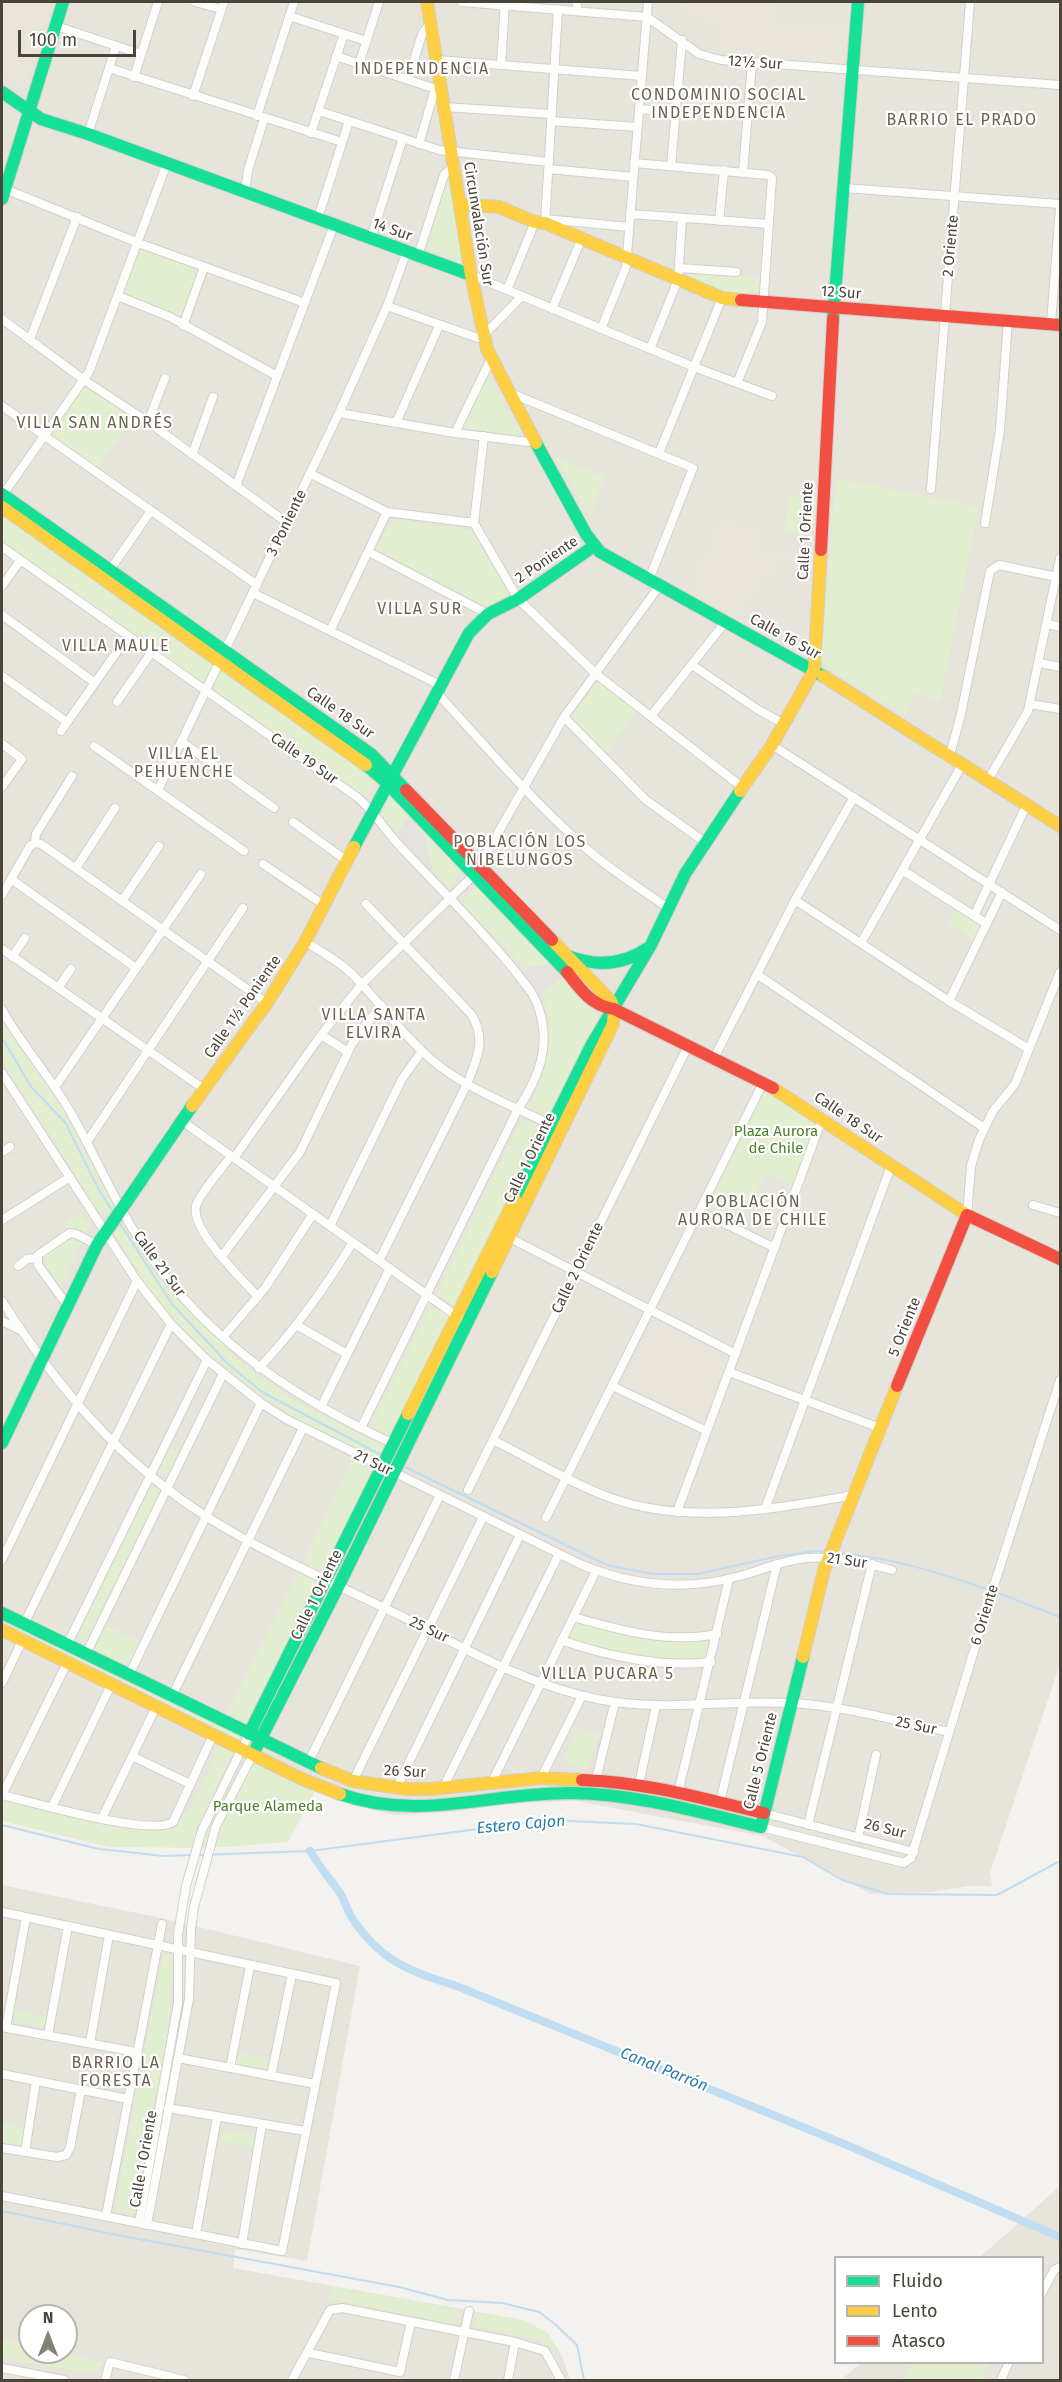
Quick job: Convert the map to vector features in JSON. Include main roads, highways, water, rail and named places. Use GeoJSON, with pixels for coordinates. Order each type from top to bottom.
{"type":"FeatureCollection","features":[{"type":"Feature","properties":{"kind":"waterway"},"geometry":{"type":"LineString","coordinates":[[2,1038],[32,1088],[65,1122],[99,1190],[113,1212]]}},
{"type":"Feature","properties":{"kind":"waterway"},"geometry":{"type":"LineString","coordinates":[[119,1222],[172,1304],[228,1364],[262,1392],[383,1456]]}},
{"type":"Feature","properties":{"kind":"waterway"},"geometry":{"type":"LineString","coordinates":[[401,1465],[607,1565],[653,1574],[698,1574],[774,1557],[814,1551],[826,1552]]}},
{"type":"Feature","properties":{"kind":"waterway"},"geometry":{"type":"LineString","coordinates":[[837,1553],[913,1566],[986,1589]]}},
{"type":"Feature","properties":{"kind":"waterway"},"geometry":{"type":"LineString","coordinates":[[998,1593],[1060,1617]]}},
{"type":"Feature","properties":{"kind":"waterway","name":"Estero Cajon"},"geometry":{"type":"LineString","coordinates":[[198,1855],[310,1851],[547,1820],[636,1824],[803,1857],[842,1880],[888,1894],[997,1895],[1060,1861]]}},
{"type":"Feature","properties":{"kind":"waterway","name":"Estero Cajon"},"geometry":{"type":"LineString","coordinates":[[2,1825],[99,1849],[164,1856],[192,1855]]}},
{"type":"Feature","properties":{"kind":"waterway","name":"Canal Parrón"},"geometry":{"type":"LineString","coordinates":[[310,1851],[340,1893],[350,1915],[362,1932],[384,1954],[409,1969],[454,1985],[842,2143],[1060,2237]]}},
{"type":"Feature","properties":{"kind":"waterway"},"geometry":{"type":"LineString","coordinates":[[2,2211],[117,2235],[399,2287],[448,2300],[502,2303],[539,2312],[577,2345],[584,2380]]}},
{"type":"Feature","properties":{"kind":"district","name":"INDEPENDENCIA"},"geometry":{"type":"Point","coordinates":[422,70]}},
{"type":"Feature","properties":{"kind":"district","name":"CONDOMINIO SOCIAL INDEPENDENCIA"},"geometry":{"type":"Point","coordinates":[719,105]}},
{"type":"Feature","properties":{"kind":"district","name":"BARRIO EL PRADO"},"geometry":{"type":"Point","coordinates":[962,121]}},
{"type":"Feature","properties":{"kind":"district","name":"VILLA SAN ANDRÉS"},"geometry":{"type":"Point","coordinates":[95,424]}},
{"type":"Feature","properties":{"kind":"district","name":"VILLA SUR"},"geometry":{"type":"Point","coordinates":[420,610]}},
{"type":"Feature","properties":{"kind":"district","name":"VILLA MAULE"},"geometry":{"type":"Point","coordinates":[116,647]}},
{"type":"Feature","properties":{"kind":"district","name":"VILLA EL PEHUENCHE"},"geometry":{"type":"Point","coordinates":[184,764]}},
{"type":"Feature","properties":{"kind":"district","name":"POBLACIÓN LOS NIBELUNGOS"},"geometry":{"type":"Point","coordinates":[520,852]}},
{"type":"Feature","properties":{"kind":"district","name":"VILLA SANTA ELVIRA"},"geometry":{"type":"Point","coordinates":[374,1025]}},
{"type":"Feature","properties":{"kind":"district","name":"POBLACIÓN AURORA DE CHILE"},"geometry":{"type":"Point","coordinates":[753,1212]}},
{"type":"Feature","properties":{"kind":"district","name":"VILLA PUCARA 5"},"geometry":{"type":"Point","coordinates":[608,1675]}},
{"type":"Feature","properties":{"kind":"district","name":"BARRIO LA FORESTA"},"geometry":{"type":"Point","coordinates":[116,2073]}},
{"type":"Feature","properties":{"kind":"park label","name":"Plaza Aurora de Chile"},"geometry":{"type":"Point","coordinates":[776,1140]}},
{"type":"Feature","properties":{"kind":"park label","name":"Parque Alameda"},"geometry":{"type":"Point","coordinates":[268,1807]}}]}
